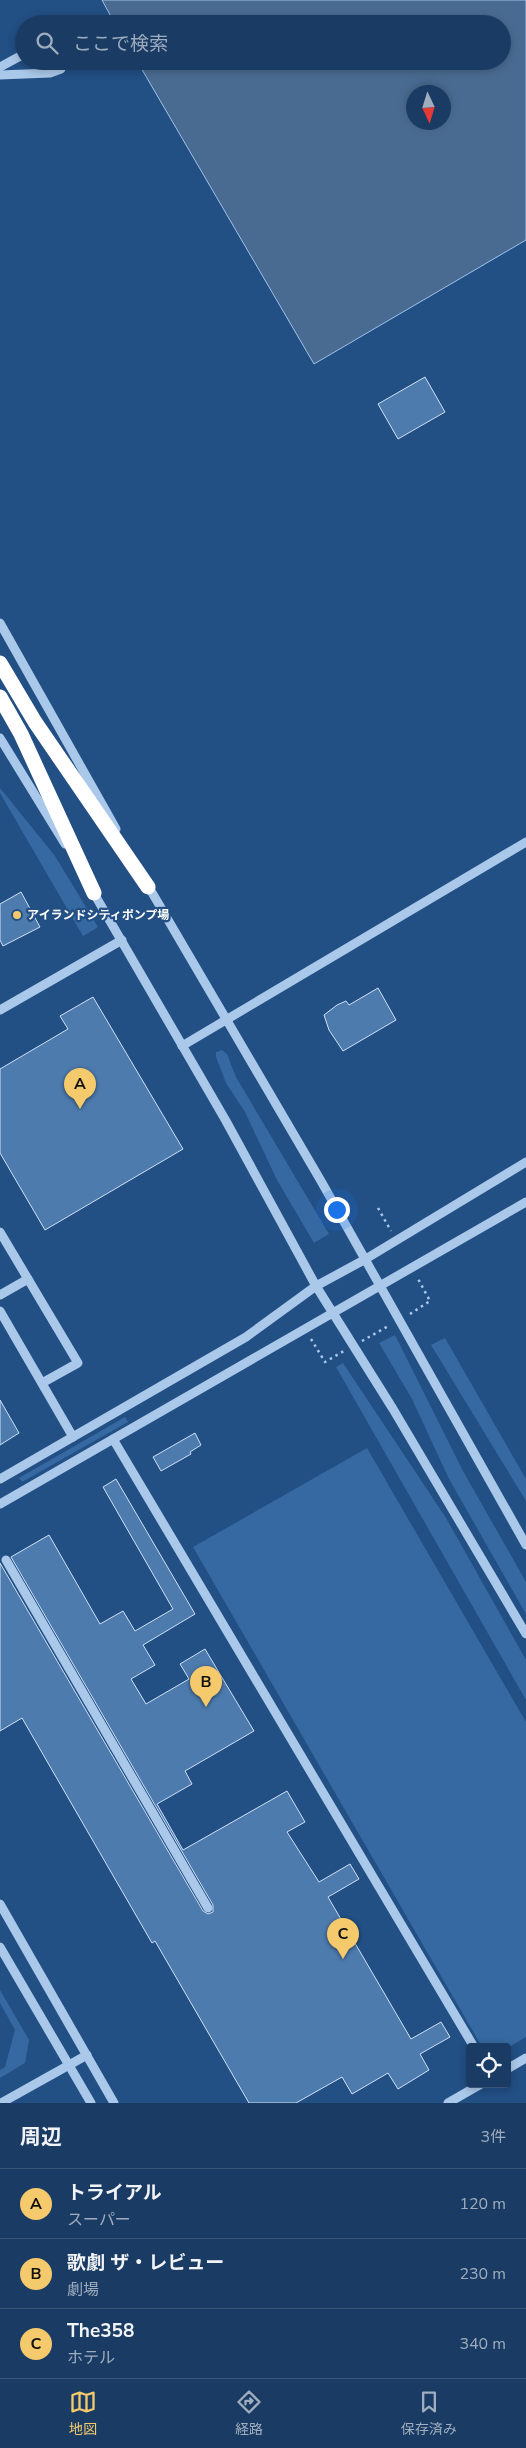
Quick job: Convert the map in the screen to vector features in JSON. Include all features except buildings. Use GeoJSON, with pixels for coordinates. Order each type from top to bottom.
{"type":"FeatureCollection","features":[{"type":"Feature","properties":{"kind":"highway"},"geometry":{"type":"LineString","coordinates":[[0,663],[35,722],[148,887]]}},
{"type":"Feature","properties":{"kind":"highway"},"geometry":{"type":"LineString","coordinates":[[0,697],[21,734],[94,893]]}},
{"type":"Feature","properties":{"kind":"street"},"geometry":{"type":"LineString","coordinates":[[0,67],[15,59]]}},
{"type":"Feature","properties":{"kind":"street"},"geometry":{"type":"LineString","coordinates":[[0,75],[50,73],[58,70]]}},
{"type":"Feature","properties":{"kind":"street"},"geometry":{"type":"LineString","coordinates":[[0,622],[148,887],[226,1018],[526,1545]]}},
{"type":"Feature","properties":{"kind":"street"},"geometry":{"type":"LineString","coordinates":[[0,738],[122,940],[226,1121],[316,1286],[393,1409],[526,1634]]}},
{"type":"Feature","properties":{"kind":"street"},"geometry":{"type":"LineString","coordinates":[[182,1046],[226,1018],[526,842]]}},
{"type":"Feature","properties":{"kind":"street"},"geometry":{"type":"LineString","coordinates":[[0,1010],[122,940]]}},
{"type":"Feature","properties":{"kind":"street"},"geometry":{"type":"LineString","coordinates":[[0,1479],[246,1337],[316,1286],[364,1260],[526,1162]]}},
{"type":"Feature","properties":{"kind":"street"},"geometry":{"type":"LineString","coordinates":[[0,1504],[380,1288],[526,1202]]}},
{"type":"Feature","properties":{"kind":"street"},"geometry":{"type":"LineString","coordinates":[[0,1232],[78,1363],[42,1383]]}},
{"type":"Feature","properties":{"kind":"street"},"geometry":{"type":"LineString","coordinates":[[0,1295],[28,1279]]}},
{"type":"Feature","properties":{"kind":"street"},"geometry":{"type":"LineString","coordinates":[[0,1311],[73,1437]]}},
{"type":"Feature","properties":{"kind":"street"},"geometry":{"type":"LineString","coordinates":[[113,1439],[472,2043]]}},
{"type":"Feature","properties":{"kind":"street"},"geometry":{"type":"LineString","coordinates":[[6,1560],[208,1908]]}},
{"type":"Feature","properties":{"kind":"street"},"geometry":{"type":"LineString","coordinates":[[0,1904],[114,2103]]}},
{"type":"Feature","properties":{"kind":"street"},"geometry":{"type":"LineString","coordinates":[[0,1947],[91,2103]]}},
{"type":"Feature","properties":{"kind":"street"},"geometry":{"type":"LineString","coordinates":[[2,2103],[68,2064],[87,2055]]}},
{"type":"Feature","properties":{"kind":"street"},"geometry":{"type":"LineString","coordinates":[[511,2067],[526,2058]]}},
{"type":"Feature","properties":{"kind":"street"},"geometry":{"type":"LineString","coordinates":[[448,2103],[474,2088]]}},
{"type":"Feature","properties":{"kind":"shaded area"},"geometry":{"type":"Polygon","coordinates":[[[102,0],[526,0],[526,240],[314,364],[142,70],[511,70],[511,15],[110,15],[102,0]]]}},
{"type":"Feature","properties":{"kind":"shaded area"},"geometry":{"type":"Polygon","coordinates":[[[0,788],[55,856],[98,927],[83,936],[0,793],[0,788]]]}},
{"type":"Feature","properties":{"kind":"shaded area"},"geometry":{"type":"Polygon","coordinates":[[[222,1050],[227,1054],[236,1077],[329,1234],[314,1243],[277,1180],[245,1112],[226,1083],[216,1057],[216,1052],[222,1050]]]}},
{"type":"Feature","properties":{"kind":"shaded area"},"geometry":{"type":"Polygon","coordinates":[[[395,1335],[463,1471],[526,1582],[526,1614],[449,1479],[412,1399],[379,1343],[395,1335]]]}},
{"type":"Feature","properties":{"kind":"shaded area"},"geometry":{"type":"Polygon","coordinates":[[[445,1338],[526,1479],[526,1501],[431,1345],[445,1338]]]}},
{"type":"Feature","properties":{"kind":"shaded area"},"geometry":{"type":"Polygon","coordinates":[[[343,1363],[446,1518],[526,1660],[526,1700],[336,1367],[343,1363]]]}},
{"type":"Feature","properties":{"kind":"shaded area"},"geometry":{"type":"Polygon","coordinates":[[[125,1417],[128,1422],[22,1482],[19,1478],[125,1417]]]}},
{"type":"Feature","properties":{"kind":"shaded area"},"geometry":{"type":"Polygon","coordinates":[[[367,1448],[526,1722],[526,2037],[511,2046],[511,2043],[480,2043],[193,1547],[367,1448]]]}},
{"type":"Feature","properties":{"kind":"shaded area"},"geometry":{"type":"Polygon","coordinates":[[[0,1990],[29,2040],[25,2063],[0,2078],[0,2070],[5,2067],[15,2030],[0,2003],[0,1990]]]}},
{"type":"Feature","properties":{"kind":"place","name":"アイランドシティポンプ場"},"geometry":{"type":"Point","coordinates":[17,915]}},
{"type":"Feature","properties":{"kind":"place","name":"トライアル"},"geometry":{"type":"Point","coordinates":[80,1109]}},
{"type":"Feature","properties":{"kind":"place","name":"歌劇 ザ・レビュー"},"geometry":{"type":"Point","coordinates":[206,1707]}},
{"type":"Feature","properties":{"kind":"place","name":"The358"},"geometry":{"type":"Point","coordinates":[343,1959]}}]}
